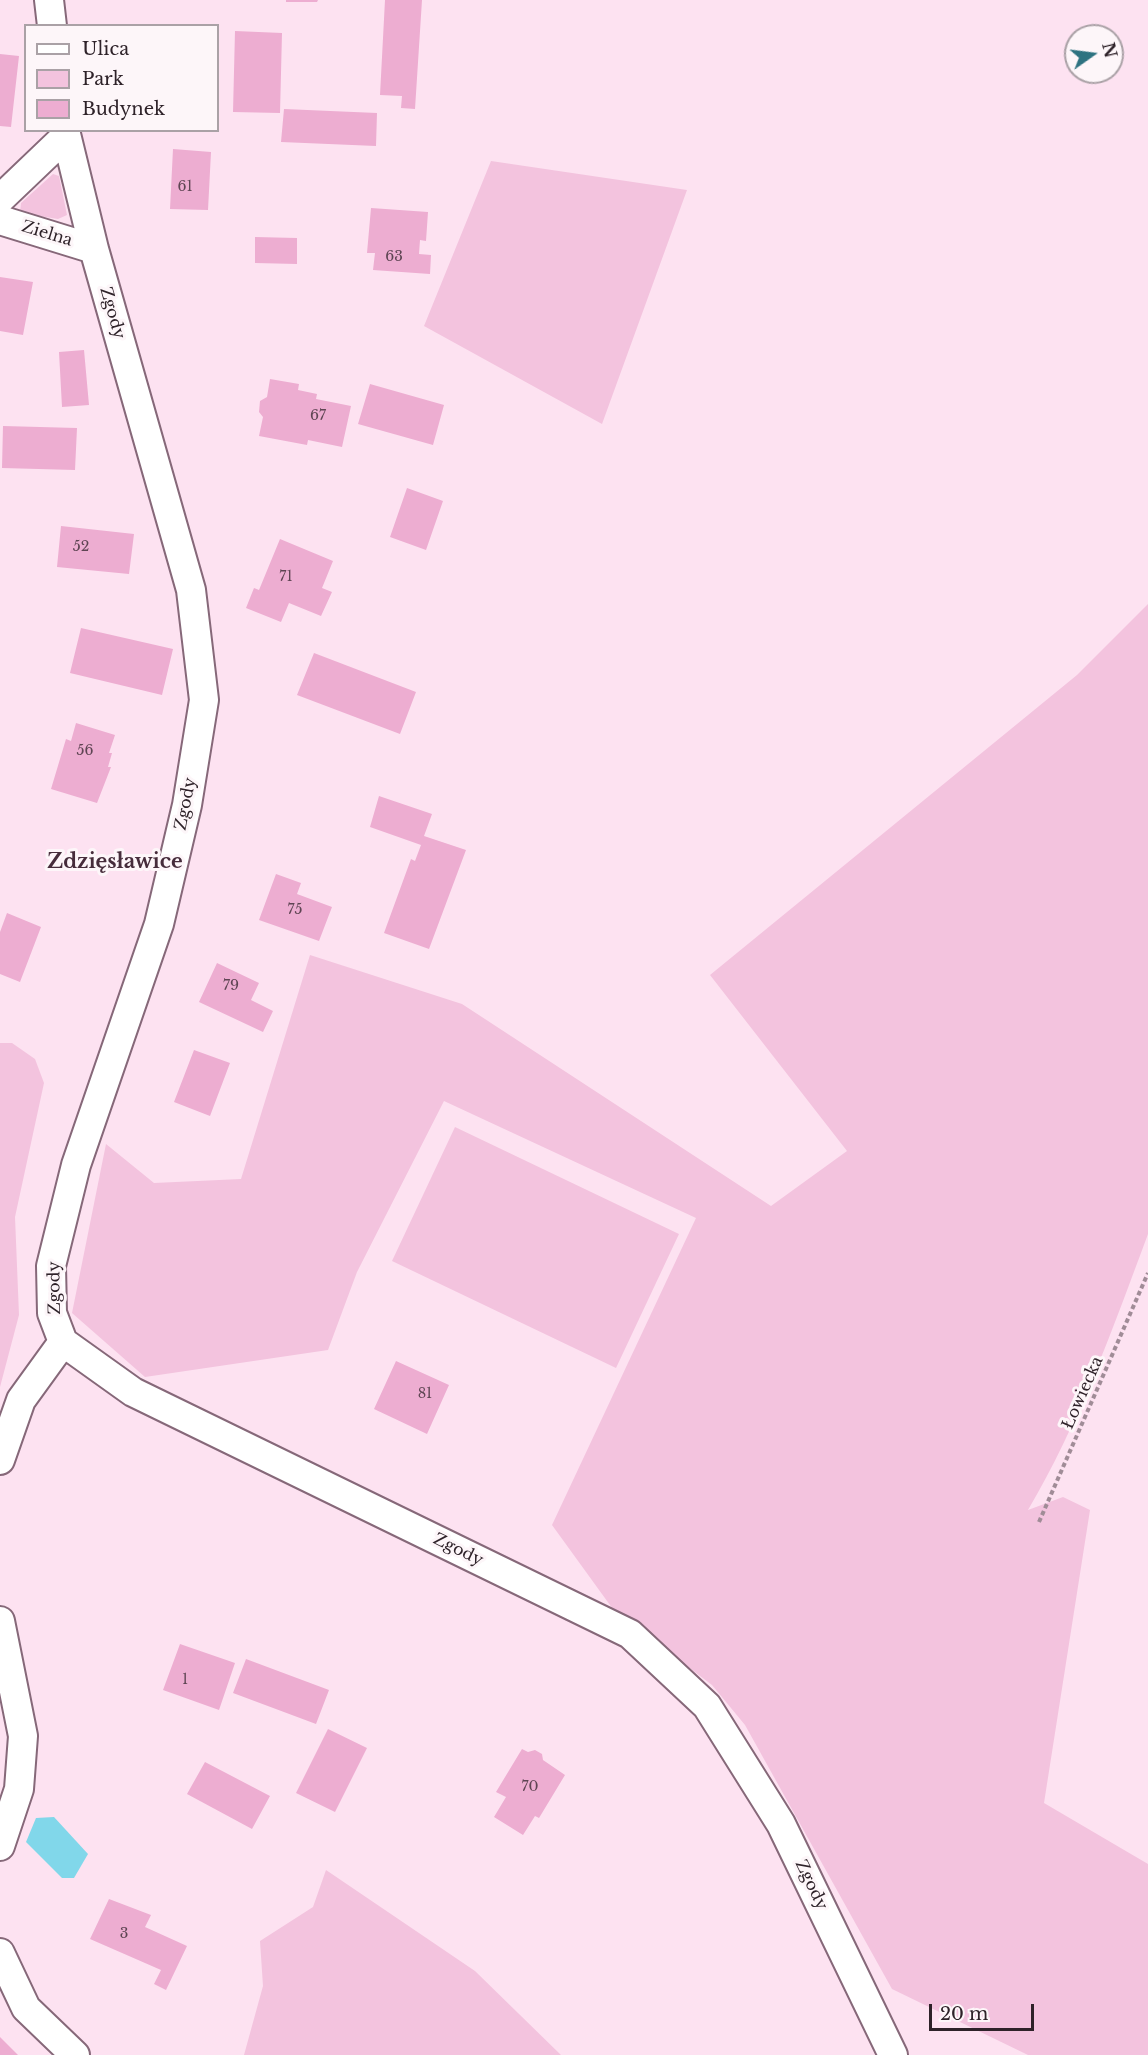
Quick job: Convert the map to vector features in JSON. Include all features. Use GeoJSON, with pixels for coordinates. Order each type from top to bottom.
{"type":"FeatureCollection","features":[{"type":"Feature","properties":{"kind":"street"},"geometry":{"type":"LineString","coordinates":[[49,0],[52,24]]}},
{"type":"Feature","properties":{"kind":"street"},"geometry":{"type":"LineString","coordinates":[[0,199],[65,134]]}},
{"type":"Feature","properties":{"kind":"street","name":"Zgody"},"geometry":{"type":"LineString","coordinates":[[65,134],[94,249],[191,590],[204,700],[187,805],[159,924],[76,1165],[51,1266],[52,1313],[63,1342],[133,1392],[630,1634],[707,1706],[775,1814],[893,2055]]}},
{"type":"Feature","properties":{"kind":"street","name":"Zielna"},"geometry":{"type":"LineString","coordinates":[[0,220],[94,249]]}},
{"type":"Feature","properties":{"kind":"street"},"geometry":{"type":"LineString","coordinates":[[0,1460],[21,1400],[63,1342]]}},
{"type":"Feature","properties":{"kind":"street"},"geometry":{"type":"LineString","coordinates":[[0,1621],[23,1737],[18,1789],[0,1846]]}},
{"type":"Feature","properties":{"kind":"street"},"geometry":{"type":"LineString","coordinates":[[0,1953],[26,2008],[75,2055]]}},
{"type":"Feature","properties":{"kind":"path","name":"Łowiecka"},"geometry":{"type":"LineString","coordinates":[[1039,1522],[1148,1273]]}},
{"type":"Feature","properties":{"kind":"green space"},"geometry":{"type":"Polygon","coordinates":[[[491,161],[687,190],[602,424],[424,326],[491,161]]]}},
{"type":"Feature","properties":{"kind":"green space"},"geometry":{"type":"Polygon","coordinates":[[[53,174],[59,176],[67,215],[58,219],[20,213],[21,203],[53,174]]]}},
{"type":"Feature","properties":{"kind":"green space"},"geometry":{"type":"Polygon","coordinates":[[[1148,604],[1148,1234],[1079,1410],[1028,1510],[1063,1497],[1090,1510],[1044,1803],[1148,1864],[1148,2055],[1028,2055],[892,1989],[745,1725],[712,1685],[615,1612],[552,1525],[696,1218],[444,1101],[357,1272],[328,1350],[145,1377],[72,1313],[106,1144],[154,1183],[241,1179],[310,955],[462,1004],[771,1206],[847,1151],[710,975],[1077,675],[1148,604]]]}},
{"type":"Feature","properties":{"kind":"green space"},"geometry":{"type":"Polygon","coordinates":[[[0,1043],[12,1043],[35,1059],[44,1083],[15,1217],[19,1315],[0,1387],[0,1043]]]}},
{"type":"Feature","properties":{"kind":"green space"},"geometry":{"type":"Polygon","coordinates":[[[455,1127],[679,1234],[616,1368],[392,1261],[455,1127]]]}},
{"type":"Feature","properties":{"kind":"green space"},"geometry":{"type":"Polygon","coordinates":[[[326,1870],[475,1971],[561,2055],[244,2055],[263,1986],[260,1941],[313,1907],[326,1870]]]}},
{"type":"Feature","properties":{"kind":"water"},"geometry":{"type":"Polygon","coordinates":[[[54,1817],[88,1854],[74,1878],[62,1878],[26,1842],[36,1818],[54,1817]]]}},
{"type":"Feature","properties":{"kind":"building"},"geometry":{"type":"Polygon","coordinates":[[[286,0],[318,0],[317,2],[286,2],[286,0]]]}},
{"type":"Feature","properties":{"kind":"building"},"geometry":{"type":"Polygon","coordinates":[[[385,0],[422,0],[415,109],[401,108],[402,96],[380,95],[385,0]]]}},
{"type":"Feature","properties":{"kind":"building"},"geometry":{"type":"Polygon","coordinates":[[[235,31],[282,33],[280,113],[233,112],[235,31]]]}},
{"type":"Feature","properties":{"kind":"building"},"geometry":{"type":"Polygon","coordinates":[[[0,54],[19,56],[11,127],[0,126],[0,54]]]}},
{"type":"Feature","properties":{"kind":"building"},"geometry":{"type":"Polygon","coordinates":[[[284,109],[377,113],[376,146],[281,142],[284,109]]]}},
{"type":"Feature","properties":{"kind":"building"},"geometry":{"type":"Polygon","coordinates":[[[173,149],[211,152],[208,210],[170,209],[173,149]]]}},
{"type":"Feature","properties":{"kind":"building"},"geometry":{"type":"Polygon","coordinates":[[[371,208],[428,212],[426,241],[420,240],[419,254],[431,255],[430,274],[373,270],[375,253],[367,253],[371,208]]]}},
{"type":"Feature","properties":{"kind":"building"},"geometry":{"type":"Polygon","coordinates":[[[255,237],[297,238],[297,264],[255,263],[255,237]]]}},
{"type":"Feature","properties":{"kind":"building"},"geometry":{"type":"Polygon","coordinates":[[[0,277],[33,282],[23,335],[0,331],[0,277]]]}},
{"type":"Feature","properties":{"kind":"building"},"geometry":{"type":"Polygon","coordinates":[[[84,350],[89,405],[62,407],[59,352],[84,350]]]}},
{"type":"Feature","properties":{"kind":"building"},"geometry":{"type":"Polygon","coordinates":[[[270,379],[299,384],[298,390],[317,394],[316,399],[351,406],[342,447],[308,440],[307,445],[259,436],[263,417],[259,412],[260,401],[267,397],[270,379]]]}},
{"type":"Feature","properties":{"kind":"building"},"geometry":{"type":"Polygon","coordinates":[[[370,384],[444,405],[433,445],[358,424],[370,384]]]}},
{"type":"Feature","properties":{"kind":"building"},"geometry":{"type":"Polygon","coordinates":[[[3,426],[77,428],[75,470],[2,468],[3,426]]]}},
{"type":"Feature","properties":{"kind":"building"},"geometry":{"type":"Polygon","coordinates":[[[407,488],[443,501],[426,550],[390,537],[407,488]]]}},
{"type":"Feature","properties":{"kind":"building"},"geometry":{"type":"Polygon","coordinates":[[[61,526],[134,534],[129,574],[57,567],[61,526]]]}},
{"type":"Feature","properties":{"kind":"building"},"geometry":{"type":"Polygon","coordinates":[[[280,539],[333,561],[322,588],[332,592],[321,616],[289,603],[281,622],[246,608],[254,588],[259,590],[280,539]]]}},
{"type":"Feature","properties":{"kind":"building"},"geometry":{"type":"Polygon","coordinates":[[[81,628],[173,649],[162,695],[70,673],[81,628]]]}},
{"type":"Feature","properties":{"kind":"building"},"geometry":{"type":"Polygon","coordinates":[[[314,653],[416,692],[400,734],[297,695],[314,653]]]}},
{"type":"Feature","properties":{"kind":"building"},"geometry":{"type":"Polygon","coordinates":[[[76,723],[115,735],[109,753],[112,753],[108,767],[111,767],[97,803],[51,789],[66,739],[71,741],[76,723]]]}},
{"type":"Feature","properties":{"kind":"building"},"geometry":{"type":"Polygon","coordinates":[[[379,796],[432,814],[424,836],[466,850],[429,949],[384,933],[411,859],[415,861],[421,845],[370,827],[379,796]]]}},
{"type":"Feature","properties":{"kind":"building"},"geometry":{"type":"Polygon","coordinates":[[[276,874],[301,883],[297,894],[332,907],[319,941],[259,920],[276,874]]]}},
{"type":"Feature","properties":{"kind":"building"},"geometry":{"type":"Polygon","coordinates":[[[7,913],[41,927],[20,982],[0,974],[0,932],[7,913]]]}},
{"type":"Feature","properties":{"kind":"building"},"geometry":{"type":"Polygon","coordinates":[[[217,963],[259,983],[251,1000],[273,1011],[263,1032],[199,1002],[217,963]]]}},
{"type":"Feature","properties":{"kind":"building"},"geometry":{"type":"Polygon","coordinates":[[[194,1050],[230,1063],[210,1116],[174,1102],[194,1050]]]}},
{"type":"Feature","properties":{"kind":"building"},"geometry":{"type":"Polygon","coordinates":[[[396,1361],[449,1385],[427,1434],[374,1409],[396,1361]]]}},
{"type":"Feature","properties":{"kind":"building"},"geometry":{"type":"Polygon","coordinates":[[[180,1644],[235,1663],[219,1710],[163,1690],[180,1644]]]}},
{"type":"Feature","properties":{"kind":"building"},"geometry":{"type":"Polygon","coordinates":[[[246,1659],[329,1690],[316,1724],[233,1693],[246,1659]]]}},
{"type":"Feature","properties":{"kind":"building"},"geometry":{"type":"Polygon","coordinates":[[[328,1729],[367,1748],[335,1812],[296,1793],[328,1729]]]}},
{"type":"Feature","properties":{"kind":"building"},"geometry":{"type":"Polygon","coordinates":[[[522,1749],[528,1752],[535,1750],[542,1754],[543,1760],[565,1775],[539,1818],[535,1816],[523,1835],[494,1817],[506,1797],[496,1792],[522,1749]]]}},
{"type":"Feature","properties":{"kind":"building"},"geometry":{"type":"Polygon","coordinates":[[[205,1762],[270,1796],[252,1829],[187,1794],[205,1762]]]}},
{"type":"Feature","properties":{"kind":"building"},"geometry":{"type":"Polygon","coordinates":[[[109,1899],[151,1915],[145,1927],[187,1946],[166,1990],[154,1984],[161,1970],[90,1939],[109,1899]]]}},
{"type":"Feature","properties":{"kind":"building"},"geometry":{"type":"Polygon","coordinates":[[[0,2037],[18,2055],[0,2055],[0,2037]]]}},
{"type":"Feature","properties":{"kind":"district","name":"Zdzięsławice"},"geometry":{"type":"Point","coordinates":[115,862]}}]}
